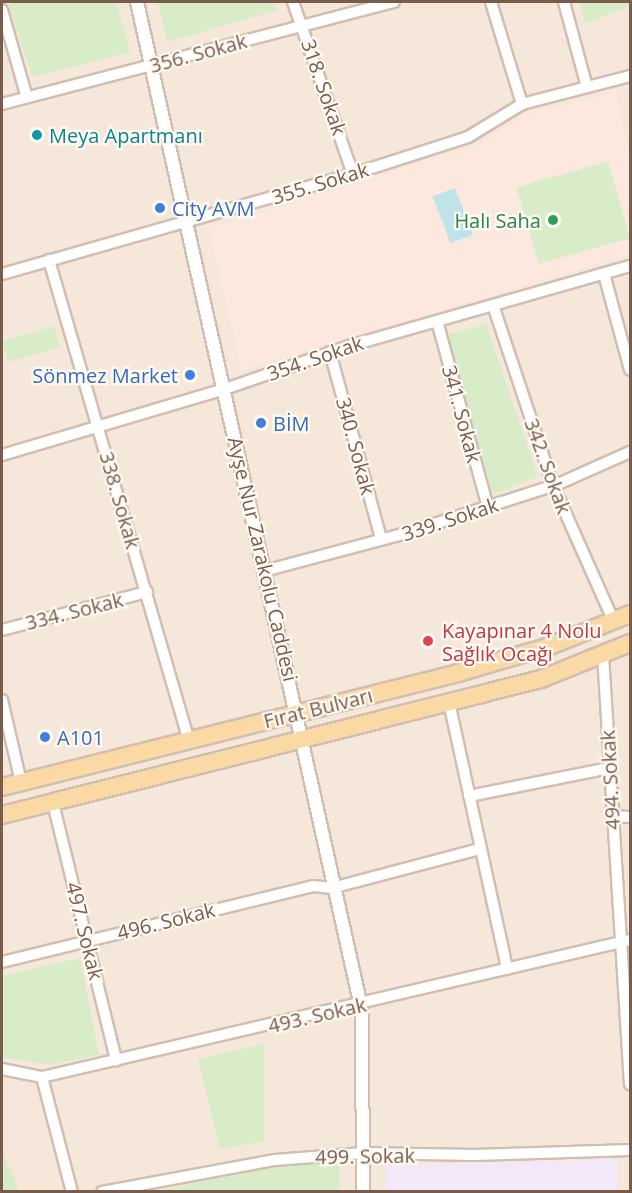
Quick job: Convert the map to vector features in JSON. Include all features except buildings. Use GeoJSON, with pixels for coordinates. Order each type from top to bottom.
{"type":"FeatureCollection","features":[{"type":"Feature","properties":{"kind":"main road","name":"Fırat Bulvarı"},"geometry":{"type":"LineString","coordinates":[[2,787],[297,715],[539,650],[630,614]]}},
{"type":"Feature","properties":{"kind":"main road","name":"Fırat Bulvarı"},"geometry":{"type":"LineString","coordinates":[[2,815],[303,741],[541,679],[630,643]]}},
{"type":"Feature","properties":{"kind":"street","name":"Ayşe Nur Zarakolu Caddesi"},"geometry":{"type":"LineString","coordinates":[[137,2],[225,389],[303,741],[332,888],[360,1006],[363,1191]]}},
{"type":"Feature","properties":{"kind":"street","name":"318. Sokak"},"geometry":{"type":"LineString","coordinates":[[293,2],[353,174]]}},
{"type":"Feature","properties":{"kind":"street","name":"356. Sokak"},"geometry":{"type":"LineString","coordinates":[[2,104],[394,2]]}},
{"type":"Feature","properties":{"kind":"street"},"geometry":{"type":"LineString","coordinates":[[491,2],[522,104]]}},
{"type":"Feature","properties":{"kind":"street"},"geometry":{"type":"LineString","coordinates":[[564,2],[587,87]]}},
{"type":"Feature","properties":{"kind":"street"},"geometry":{"type":"LineString","coordinates":[[2,10],[27,98]]}},
{"type":"Feature","properties":{"kind":"street","name":"355. Sokak"},"geometry":{"type":"LineString","coordinates":[[2,274],[353,174],[468,137],[522,104],[630,76]]}},
{"type":"Feature","properties":{"kind":"street","name":"338. Sokak"},"geometry":{"type":"LineString","coordinates":[[49,260],[189,741]]}},
{"type":"Feature","properties":{"kind":"street","name":"354. Sokak"},"geometry":{"type":"LineString","coordinates":[[2,455],[225,389],[330,352],[630,266]]}},
{"type":"Feature","properties":{"kind":"street"},"geometry":{"type":"LineString","coordinates":[[604,274],[630,370]]}},
{"type":"Feature","properties":{"kind":"street","name":"342. Sokak"},"geometry":{"type":"LineString","coordinates":[[493,305],[554,485],[614,622]]}},
{"type":"Feature","properties":{"kind":"street","name":"341. Sokak"},"geometry":{"type":"LineString","coordinates":[[437,321],[488,507]]}},
{"type":"Feature","properties":{"kind":"street","name":"340. Sokak"},"geometry":{"type":"LineString","coordinates":[[330,352],[381,539]]}},
{"type":"Feature","properties":{"kind":"street","name":"339. Sokak"},"geometry":{"type":"LineString","coordinates":[[264,571],[488,507],[554,485],[630,452]]}},
{"type":"Feature","properties":{"kind":"street","name":"334. Sokak"},"geometry":{"type":"LineString","coordinates":[[2,630],[147,592]]}},
{"type":"Feature","properties":{"kind":"street","name":"494. Sokak"},"geometry":{"type":"LineString","coordinates":[[603,655],[611,816],[627,940],[630,1084]]}},
{"type":"Feature","properties":{"kind":"street"},"geometry":{"type":"LineString","coordinates":[[2,700],[21,782]]}},
{"type":"Feature","properties":{"kind":"street"},"geometry":{"type":"LineString","coordinates":[[449,702],[507,969]]}},
{"type":"Feature","properties":{"kind":"street"},"geometry":{"type":"LineString","coordinates":[[469,796],[609,768]]}},
{"type":"Feature","properties":{"kind":"street","name":"497. Sokak"},"geometry":{"type":"LineString","coordinates":[[53,802],[116,1060]]}},
{"type":"Feature","properties":{"kind":"street"},"geometry":{"type":"LineString","coordinates":[[611,816],[630,817]]}},
{"type":"Feature","properties":{"kind":"street","name":"496. Sokak"},"geometry":{"type":"LineString","coordinates":[[2,962],[313,886],[332,888],[480,849]]}},
{"type":"Feature","properties":{"kind":"street","name":"493. Sokak"},"geometry":{"type":"LineString","coordinates":[[2,1069],[42,1077],[360,1006],[627,940]]}},
{"type":"Feature","properties":{"kind":"street"},"geometry":{"type":"LineString","coordinates":[[42,1077],[72,1191]]}},
{"type":"Feature","properties":{"kind":"street","name":"499. Sokak"},"geometry":{"type":"LineString","coordinates":[[102,1191],[275,1160],[364,1153],[474,1155],[630,1150]]}},
{"type":"Feature","properties":{"kind":"shaded area"},"geometry":{"type":"Polygon","coordinates":[[[2,2],[630,2],[630,1191],[2,1191],[2,2]]]}},
{"type":"Feature","properties":{"kind":"shaded area"},"geometry":{"type":"Polygon","coordinates":[[[615,92],[630,155],[630,254],[242,370],[209,228],[475,147],[521,117],[615,92]]]}},
{"type":"Feature","properties":{"kind":"shaded area"},"geometry":{"type":"Polygon","coordinates":[[[617,1159],[618,1191],[386,1191],[386,1166],[617,1159]]]}},
{"type":"Feature","properties":{"kind":"green space"},"geometry":{"type":"Polygon","coordinates":[[[8,2],[116,2],[130,52],[32,77],[8,2]]]}},
{"type":"Feature","properties":{"kind":"green space"},"geometry":{"type":"Polygon","coordinates":[[[158,2],[274,2],[278,10],[167,42],[158,2]]]}},
{"type":"Feature","properties":{"kind":"green space"},"geometry":{"type":"Polygon","coordinates":[[[579,2],[630,2],[630,6],[585,23],[579,2]]]}},
{"type":"Feature","properties":{"kind":"green space"},"geometry":{"type":"Polygon","coordinates":[[[608,161],[630,238],[539,264],[517,187],[608,161]]]}},
{"type":"Feature","properties":{"kind":"green space"},"geometry":{"type":"Polygon","coordinates":[[[486,324],[538,477],[493,494],[447,335],[486,324]]]}},
{"type":"Feature","properties":{"kind":"green space"},"geometry":{"type":"Polygon","coordinates":[[[54,326],[60,347],[8,362],[2,341],[54,326]]]}},
{"type":"Feature","properties":{"kind":"green space"},"geometry":{"type":"Polygon","coordinates":[[[80,958],[99,1055],[50,1065],[2,1057],[2,976],[80,958]]]}},
{"type":"Feature","properties":{"kind":"green space"},"geometry":{"type":"Polygon","coordinates":[[[264,1044],[264,1141],[220,1149],[198,1059],[264,1044]]]}},
{"type":"Feature","properties":{"kind":"green space"},"geometry":{"type":"Polygon","coordinates":[[[2,1153],[7,1161],[19,1191],[2,1191],[2,1153]]]}},
{"type":"Feature","properties":{"kind":"green space"},"geometry":{"type":"Polygon","coordinates":[[[340,1163],[339,1191],[152,1192],[283,1164],[340,1163]]]}},
{"type":"Feature","properties":{"kind":"water"},"geometry":{"type":"Polygon","coordinates":[[[455,188],[473,235],[451,243],[433,197],[455,188]]]}},
{"type":"Feature","properties":{"kind":"place","name":"Meya Apartmanı"},"geometry":{"type":"Point","coordinates":[37,135]}},
{"type":"Feature","properties":{"kind":"place","name":"City AVM"},"geometry":{"type":"Point","coordinates":[160,208]}},
{"type":"Feature","properties":{"kind":"place","name":"Halı Saha"},"geometry":{"type":"Point","coordinates":[553,220]}},
{"type":"Feature","properties":{"kind":"place","name":"Sönmez Market"},"geometry":{"type":"Point","coordinates":[190,375]}},
{"type":"Feature","properties":{"kind":"place","name":"BİM"},"geometry":{"type":"Point","coordinates":[261,423]}},
{"type":"Feature","properties":{"kind":"place","name":"Kayapınar 4 Nolu Sağlık Ocağı"},"geometry":{"type":"Point","coordinates":[428,641]}},
{"type":"Feature","properties":{"kind":"place","name":"A101"},"geometry":{"type":"Point","coordinates":[45,737]}}]}
